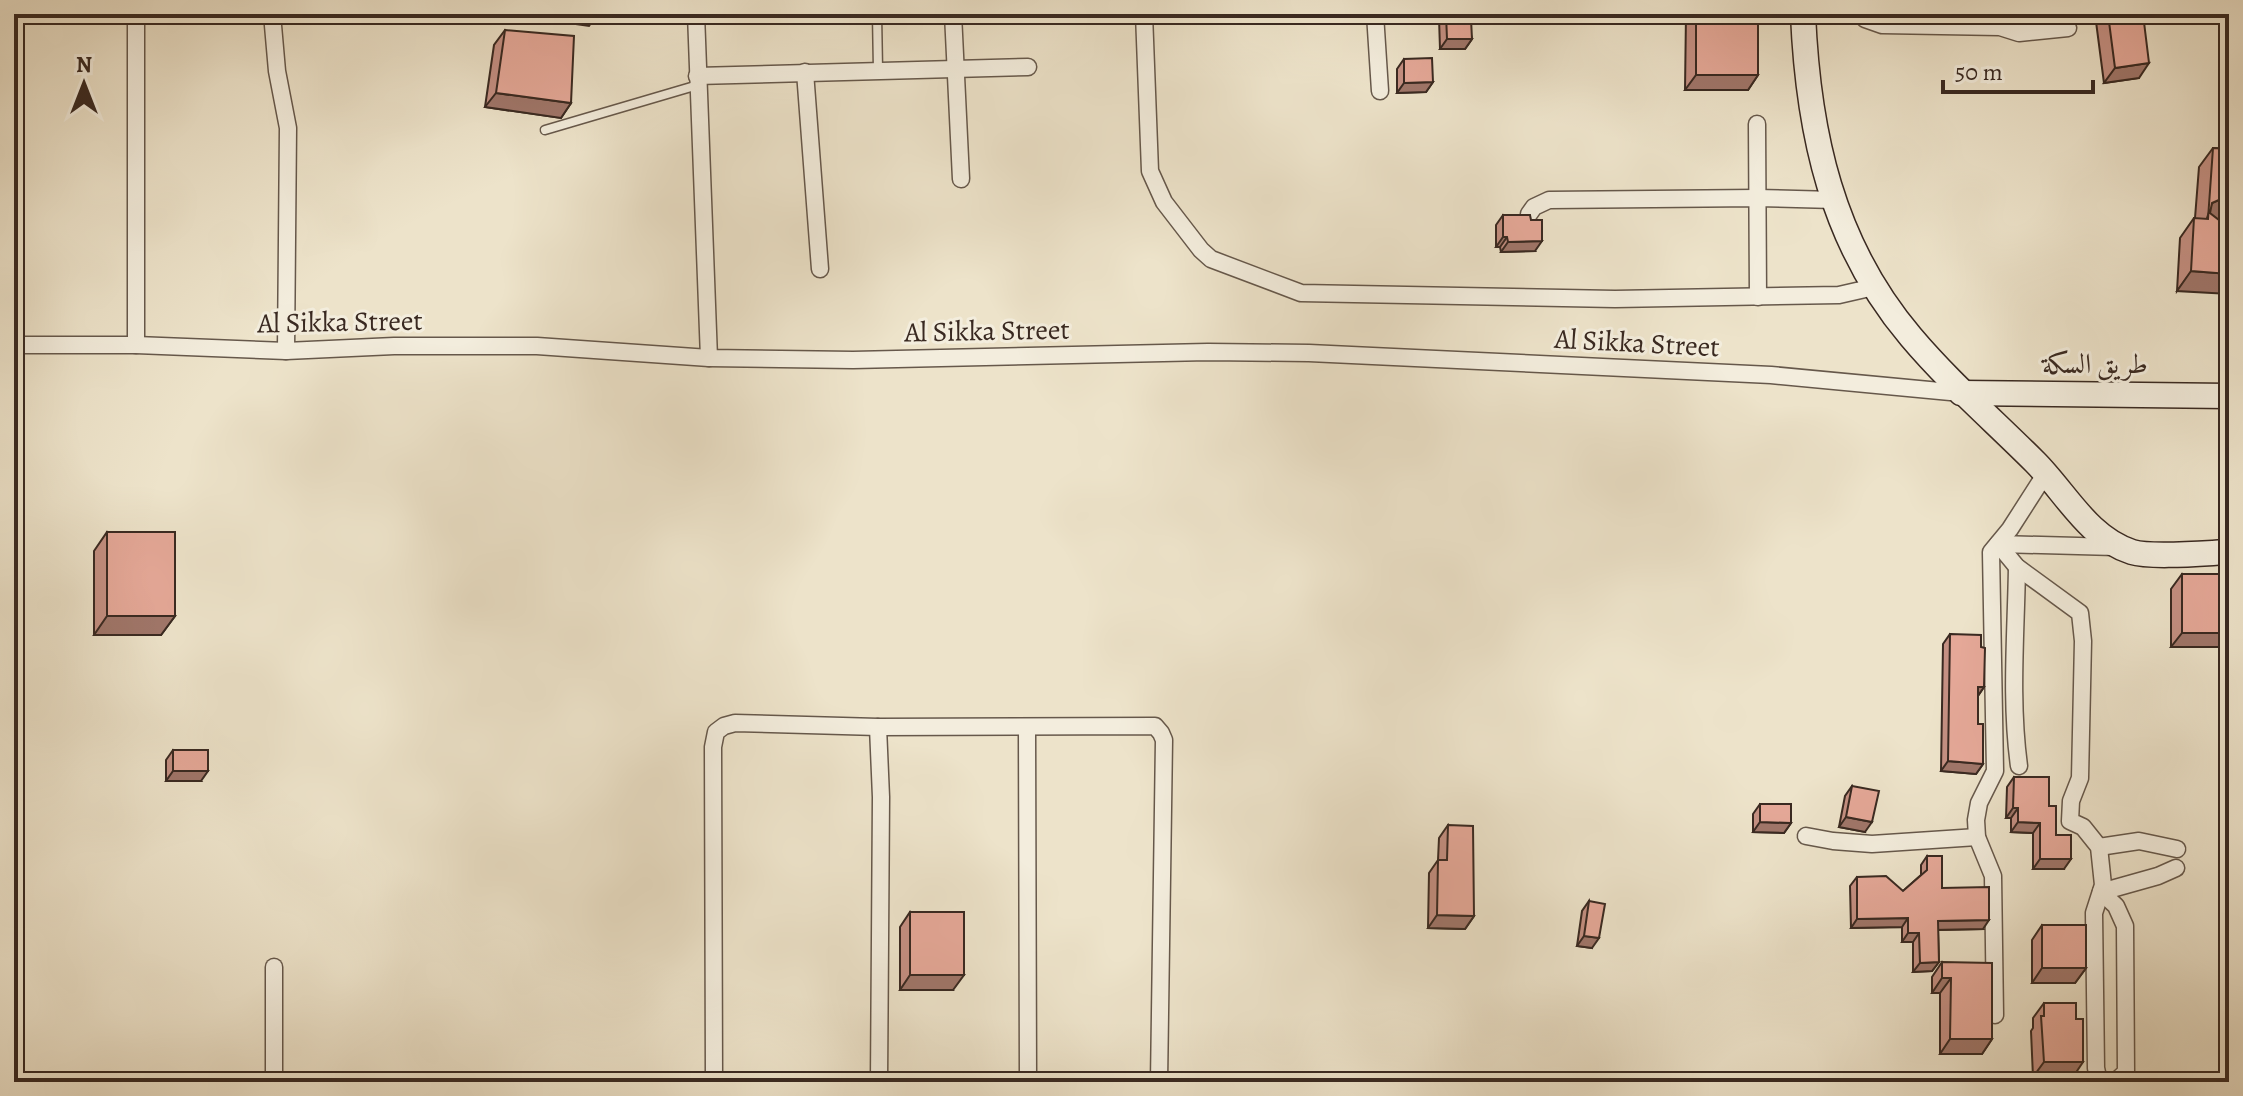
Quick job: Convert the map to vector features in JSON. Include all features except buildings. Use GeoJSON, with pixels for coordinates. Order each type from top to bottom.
{"type":"FeatureCollection","features":[{"type":"Feature","properties":{"kind":"main road"},"geometry":{"type":"LineString","coordinates":[[1803,14],[1807,83],[1824,171],[1845,230],[1874,287],[1910,337],[1961,393],[2046,473],[2098,534],[2135,553],[2229,552]]}},
{"type":"Feature","properties":{"kind":"main road","name":"طريق السكة"},"geometry":{"type":"LineString","coordinates":[[1961,393],[2229,396]]}},
{"type":"Feature","properties":{"kind":"street"},"geometry":{"type":"LineString","coordinates":[[136,14],[136,345]]}},
{"type":"Feature","properties":{"kind":"street"},"geometry":{"type":"LineString","coordinates":[[272,14],[277,71],[288,128],[286,351]]}},
{"type":"Feature","properties":{"kind":"street"},"geometry":{"type":"LineString","coordinates":[[696,14],[709,358]]}},
{"type":"Feature","properties":{"kind":"street"},"geometry":{"type":"LineString","coordinates":[[953,14],[961,179]]}},
{"type":"Feature","properties":{"kind":"street"},"geometry":{"type":"LineString","coordinates":[[1144,14],[1152,179],[1164,202],[1211,259],[1301,293],[1615,299],[1839,295],[1874,287]]}},
{"type":"Feature","properties":{"kind":"street"},"geometry":{"type":"LineString","coordinates":[[1375,14],[1380,91]]}},
{"type":"Feature","properties":{"kind":"street"},"geometry":{"type":"LineString","coordinates":[[1863,14],[1865,19],[1882,25],[2000,27],[2019,33],[2068,28]]}},
{"type":"Feature","properties":{"kind":"street"},"geometry":{"type":"LineString","coordinates":[[2019,33],[2020,14]]}},
{"type":"Feature","properties":{"kind":"street"},"geometry":{"type":"LineString","coordinates":[[698,81],[805,72],[1028,67]]}},
{"type":"Feature","properties":{"kind":"street"},"geometry":{"type":"LineString","coordinates":[[805,72],[820,269]]}},
{"type":"Feature","properties":{"kind":"street"},"geometry":{"type":"LineString","coordinates":[[1757,124],[1758,297]]}},
{"type":"Feature","properties":{"kind":"street"},"geometry":{"type":"LineString","coordinates":[[1529,214],[1534,207],[1549,200],[1834,200]]}},
{"type":"Feature","properties":{"kind":"street","name":"Al Sikka Street"},"geometry":{"type":"LineString","coordinates":[[14,345],[136,345],[286,351],[394,346],[537,346],[709,358],[882,360],[1193,352],[1309,353],[1771,375],[1961,393]]}},
{"type":"Feature","properties":{"kind":"street"},"geometry":{"type":"LineString","coordinates":[[1995,1015],[1993,876],[1977,837],[1976,820],[1979,803],[1995,771],[1991,552],[2010,529],[2046,473]]}},
{"type":"Feature","properties":{"kind":"street"},"geometry":{"type":"LineString","coordinates":[[1998,544],[2120,547]]}},
{"type":"Feature","properties":{"kind":"street"},"geometry":{"type":"LineString","coordinates":[[1998,544],[2017,567],[2080,613],[2083,641],[2080,778],[2071,801],[2070,821],[2083,827],[2099,847],[2103,885],[2094,913],[2096,1068],[2099,1082]]}},
{"type":"Feature","properties":{"kind":"street"},"geometry":{"type":"LineString","coordinates":[[2017,567],[2014,706],[2019,766]]}},
{"type":"Feature","properties":{"kind":"street"},"geometry":{"type":"LineString","coordinates":[[714,1082],[713,747],[716,732],[735,723],[878,727],[1155,726],[1164,740],[1159,1082]]}},
{"type":"Feature","properties":{"kind":"street"},"geometry":{"type":"LineString","coordinates":[[878,727],[881,797],[879,1082]]}},
{"type":"Feature","properties":{"kind":"street"},"geometry":{"type":"LineString","coordinates":[[1027,727],[1028,1082]]}},
{"type":"Feature","properties":{"kind":"street"},"geometry":{"type":"LineString","coordinates":[[1806,836],[1872,844],[1977,837]]}},
{"type":"Feature","properties":{"kind":"street"},"geometry":{"type":"LineString","coordinates":[[2099,847],[2139,841],[2177,849]]}},
{"type":"Feature","properties":{"kind":"street"},"geometry":{"type":"LineString","coordinates":[[2101,892],[2176,868]]}},
{"type":"Feature","properties":{"kind":"street"},"geometry":{"type":"LineString","coordinates":[[2101,892],[2116,906],[2125,926],[2126,1072],[2116,1081],[2107,1082]]}},
{"type":"Feature","properties":{"kind":"street"},"geometry":{"type":"LineString","coordinates":[[274,967],[274,1082]]}},
{"type":"Feature","properties":{"kind":"street"},"geometry":{"type":"LineString","coordinates":[[2096,1019],[2126,1030]]}},
{"type":"Feature","properties":{"kind":"lane"},"geometry":{"type":"LineString","coordinates":[[877,14],[878,70]]}},
{"type":"Feature","properties":{"kind":"lane"},"geometry":{"type":"LineString","coordinates":[[545,130],[698,81]]}}]}
